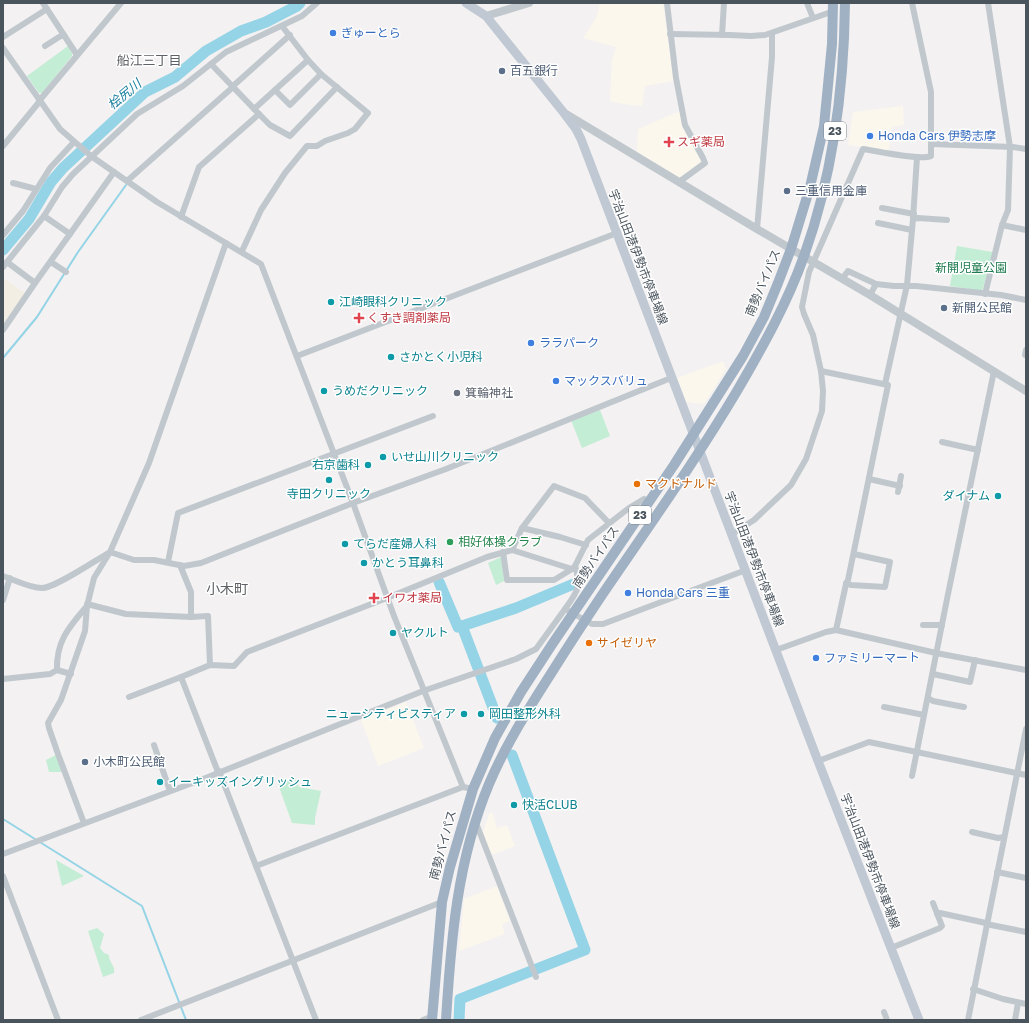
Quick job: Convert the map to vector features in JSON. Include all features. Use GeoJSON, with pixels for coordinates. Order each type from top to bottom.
{"type":"FeatureCollection","features":[{"type":"Feature","properties":{"kind":"highway","name":"南勢バイパス"},"geometry":{"type":"LineString","coordinates":[[446,1020],[450,948],[458,894],[465,860],[476,823],[498,763],[515,731],[585,621],[700,451],[758,356],[772,329],[804,256],[822,199],[832,152],[845,38],[845,3]]}},
{"type":"Feature","properties":{"kind":"highway","name":"南勢バイパス"},"geometry":{"type":"LineString","coordinates":[[429,1019],[442,902],[468,788],[510,711],[553,643],[569,612],[693,435],[743,356],[764,318],[791,249],[810,187],[824,126],[832,44],[833,7]]}},
{"type":"Feature","properties":{"kind":"main road","name":"宇治山田港伊勢市停車場線"},"geometry":{"type":"LineString","coordinates":[[466,3],[486,16],[564,113],[576,129],[581,139],[671,378],[919,1020]]}},
{"type":"Feature","properties":{"kind":"street"},"geometry":{"type":"LineString","coordinates":[[3,146],[121,3]]}},
{"type":"Feature","properties":{"kind":"street"},"geometry":{"type":"LineString","coordinates":[[35,283],[5,265],[44,216],[58,191],[73,174],[137,114],[183,86],[226,52],[302,16],[317,3]]}},
{"type":"Feature","properties":{"kind":"street"},"geometry":{"type":"LineString","coordinates":[[486,16],[529,3]]}},
{"type":"Feature","properties":{"kind":"street"},"geometry":{"type":"LineString","coordinates":[[667,3],[676,78],[685,125],[705,163],[679,182]]}},
{"type":"Feature","properties":{"kind":"street"},"geometry":{"type":"LineString","coordinates":[[722,35],[724,3]]}},
{"type":"Feature","properties":{"kind":"street"},"geometry":{"type":"LineString","coordinates":[[807,3],[813,18]]}},
{"type":"Feature","properties":{"kind":"street"},"geometry":{"type":"LineString","coordinates":[[732,534],[754,520],[791,486],[806,459],[822,411],[823,391],[814,335],[802,307],[809,272],[863,149],[917,157],[931,156],[931,92],[912,3]]}},
{"type":"Feature","properties":{"kind":"street"},"geometry":{"type":"LineString","coordinates":[[984,294],[1002,225],[1008,210],[1010,147],[988,3]]}},
{"type":"Feature","properties":{"kind":"street"},"geometry":{"type":"LineString","coordinates":[[3,38],[45,6],[77,55]]}},
{"type":"Feature","properties":{"kind":"street"},"geometry":{"type":"LineString","coordinates":[[670,34],[756,36],[772,34],[813,18],[833,7]]}},
{"type":"Feature","properties":{"kind":"street"},"geometry":{"type":"LineString","coordinates":[[242,251],[261,210],[285,173],[307,146],[317,146],[325,141],[348,133],[355,129],[368,113],[321,74],[308,60],[282,26]]}},
{"type":"Feature","properties":{"kind":"street"},"geometry":{"type":"LineString","coordinates":[[757,229],[771,65],[772,34]]}},
{"type":"Feature","properties":{"kind":"street"},"geometry":{"type":"LineString","coordinates":[[45,46],[64,35]]}},
{"type":"Feature","properties":{"kind":"street"},"geometry":{"type":"LineString","coordinates":[[127,181],[290,35]]}},
{"type":"Feature","properties":{"kind":"street"},"geometry":{"type":"LineString","coordinates":[[3,48],[60,129],[75,143],[157,202],[262,264],[424,691],[468,788],[256,866]]}},
{"type":"Feature","properties":{"kind":"street"},"geometry":{"type":"LineString","coordinates":[[181,217],[199,167],[256,111],[275,90],[308,60]]}},
{"type":"Feature","properties":{"kind":"street"},"geometry":{"type":"LineString","coordinates":[[211,64],[270,125],[290,136],[337,87]]}},
{"type":"Feature","properties":{"kind":"street"},"geometry":{"type":"LineString","coordinates":[[275,90],[290,105],[321,74]]}},
{"type":"Feature","properties":{"kind":"street"},"geometry":{"type":"LineString","coordinates":[[564,113],[757,229],[842,278],[1026,391]]}},
{"type":"Feature","properties":{"kind":"street"},"geometry":{"type":"LineString","coordinates":[[3,235],[23,211],[50,168],[75,143]]}},
{"type":"Feature","properties":{"kind":"street"},"geometry":{"type":"LineString","coordinates":[[931,144],[1026,149]]}},
{"type":"Feature","properties":{"kind":"street"},"geometry":{"type":"LineString","coordinates":[[836,630],[854,554],[888,385],[885,384],[907,285],[914,216],[917,157]]}},
{"type":"Feature","properties":{"kind":"street"},"geometry":{"type":"LineString","coordinates":[[3,330],[114,172]]}},
{"type":"Feature","properties":{"kind":"street"},"geometry":{"type":"LineString","coordinates":[[13,183],[36,189]]}},
{"type":"Feature","properties":{"kind":"street"},"geometry":{"type":"LineString","coordinates":[[882,208],[918,218],[947,220]]}},
{"type":"Feature","properties":{"kind":"street"},"geometry":{"type":"LineString","coordinates":[[44,216],[70,234]]}},
{"type":"Feature","properties":{"kind":"street"},"geometry":{"type":"LineString","coordinates":[[878,223],[912,230]]}},
{"type":"Feature","properties":{"kind":"street"},"geometry":{"type":"LineString","coordinates":[[1002,225],[1026,230]]}},
{"type":"Feature","properties":{"kind":"street"},"geometry":{"type":"LineString","coordinates":[[297,356],[617,233]]}},
{"type":"Feature","properties":{"kind":"street"},"geometry":{"type":"LineString","coordinates":[[84,823],[48,723],[61,700],[85,631],[87,605],[94,578],[110,552],[149,463],[226,243]]}},
{"type":"Feature","properties":{"kind":"street"},"geometry":{"type":"LineString","coordinates":[[51,262],[65,271]]}},
{"type":"Feature","properties":{"kind":"street"},"geometry":{"type":"LineString","coordinates":[[842,278],[848,271],[876,284],[894,286],[907,285],[1001,295],[1026,300]]}},
{"type":"Feature","properties":{"kind":"street"},"geometry":{"type":"LineString","coordinates":[[870,295],[876,284]]}},
{"type":"Feature","properties":{"kind":"street"},"geometry":{"type":"LineString","coordinates":[[1026,350],[1026,355]]}},
{"type":"Feature","properties":{"kind":"street"},"geometry":{"type":"LineString","coordinates":[[821,371],[885,384]]}},
{"type":"Feature","properties":{"kind":"street"},"geometry":{"type":"LineString","coordinates":[[912,776],[994,372]]}},
{"type":"Feature","properties":{"kind":"street"},"geometry":{"type":"LineString","coordinates":[[3,576],[28,585],[42,588],[54,585],[110,552],[134,560],[154,560],[184,566],[201,563],[353,503],[446,469],[671,378]]}},
{"type":"Feature","properties":{"kind":"street"},"geometry":{"type":"LineString","coordinates":[[168,562],[178,513],[433,416]]}},
{"type":"Feature","properties":{"kind":"street"},"geometry":{"type":"LineString","coordinates":[[942,442],[978,450]]}},
{"type":"Feature","properties":{"kind":"street"},"geometry":{"type":"LineString","coordinates":[[898,492],[902,476]]}},
{"type":"Feature","properties":{"kind":"street"},"geometry":{"type":"LineString","coordinates":[[869,479],[900,486]]}},
{"type":"Feature","properties":{"kind":"street"},"geometry":{"type":"LineString","coordinates":[[512,550],[522,528],[554,486],[585,498],[609,523]]}},
{"type":"Feature","properties":{"kind":"street"},"geometry":{"type":"LineString","coordinates":[[503,552],[507,580],[554,580],[574,567],[588,540],[644,498]]}},
{"type":"Feature","properties":{"kind":"street"},"geometry":{"type":"LineString","coordinates":[[522,528],[586,545]]}},
{"type":"Feature","properties":{"kind":"street"},"geometry":{"type":"LineString","coordinates":[[3,854],[170,791],[424,691],[487,668],[516,660],[536,649],[569,612],[578,590],[579,577],[574,567],[512,550],[503,552],[247,652],[234,666],[210,665],[128,697]]}},
{"type":"Feature","properties":{"kind":"street"},"geometry":{"type":"LineString","coordinates":[[846,583],[851,585],[885,587],[890,562],[854,554]]}},
{"type":"Feature","properties":{"kind":"street"},"geometry":{"type":"LineString","coordinates":[[180,565],[191,592],[191,617]]}},
{"type":"Feature","properties":{"kind":"street"},"geometry":{"type":"LineString","coordinates":[[569,612],[592,624],[603,624],[746,570]]}},
{"type":"Feature","properties":{"kind":"street"},"geometry":{"type":"LineString","coordinates":[[3,600],[10,578]]}},
{"type":"Feature","properties":{"kind":"street"},"geometry":{"type":"LineString","coordinates":[[87,605],[126,614],[191,617],[208,616],[210,665]]}},
{"type":"Feature","properties":{"kind":"street"},"geometry":{"type":"LineString","coordinates":[[57,670],[57,661],[61,642],[68,627],[87,605]]}},
{"type":"Feature","properties":{"kind":"street"},"geometry":{"type":"LineString","coordinates":[[923,625],[942,625]]}},
{"type":"Feature","properties":{"kind":"street"},"geometry":{"type":"LineString","coordinates":[[776,650],[826,632],[836,630],[936,653],[1026,670]]}},
{"type":"Feature","properties":{"kind":"street"},"geometry":{"type":"LineString","coordinates":[[933,674],[970,682],[975,660]]}},
{"type":"Feature","properties":{"kind":"street"},"geometry":{"type":"LineString","coordinates":[[3,679],[50,674],[57,670],[70,674]]}},
{"type":"Feature","properties":{"kind":"street"},"geometry":{"type":"LineString","coordinates":[[181,677],[316,1020]]}},
{"type":"Feature","properties":{"kind":"street"},"geometry":{"type":"LineString","coordinates":[[928,698],[933,701],[964,707]]}},
{"type":"Feature","properties":{"kind":"street"},"geometry":{"type":"LineString","coordinates":[[884,707],[924,715]]}},
{"type":"Feature","properties":{"kind":"street"},"geometry":{"type":"LineString","coordinates":[[968,1020],[986,923],[1026,729]]}},
{"type":"Feature","properties":{"kind":"street"},"geometry":{"type":"LineString","coordinates":[[818,761],[869,742],[1026,775]]}},
{"type":"Feature","properties":{"kind":"street"},"geometry":{"type":"LineString","coordinates":[[154,745],[170,791]]}},
{"type":"Feature","properties":{"kind":"street"},"geometry":{"type":"LineString","coordinates":[[476,823],[536,977]]}},
{"type":"Feature","properties":{"kind":"street"},"geometry":{"type":"LineString","coordinates":[[972,832],[998,838],[1004,836]]}},
{"type":"Feature","properties":{"kind":"street"},"geometry":{"type":"LineString","coordinates":[[997,872],[1026,878]]}},
{"type":"Feature","properties":{"kind":"street"},"geometry":{"type":"LineString","coordinates":[[3,876],[58,1020]]}},
{"type":"Feature","properties":{"kind":"street"},"geometry":{"type":"LineString","coordinates":[[141,1020],[442,902]]}},
{"type":"Feature","properties":{"kind":"street"},"geometry":{"type":"LineString","coordinates":[[891,948],[942,926],[932,903]]}},
{"type":"Feature","properties":{"kind":"street"},"geometry":{"type":"LineString","coordinates":[[937,914],[940,913],[1026,932]]}},
{"type":"Feature","properties":{"kind":"street"},"geometry":{"type":"LineString","coordinates":[[973,989],[1003,999],[1026,1004]]}},
{"type":"Feature","properties":{"kind":"street"},"geometry":{"type":"LineString","coordinates":[[1015,1020],[1018,1003]]}},
{"type":"Feature","properties":{"kind":"street"},"geometry":{"type":"LineString","coordinates":[[884,1012],[887,1020]]}},
{"type":"Feature","properties":{"kind":"shaded area"},"geometry":{"type":"Polygon","coordinates":[[[600,3],[663,3],[674,81],[645,86],[642,106],[610,101],[612,60],[616,47],[583,38],[596,18],[600,3]]]}},
{"type":"Feature","properties":{"kind":"shaded area","name":"Honda Cars 伊勢志摩"},"geometry":{"type":"Polygon","coordinates":[[[903,106],[904,125],[891,127],[889,151],[848,145],[853,112],[903,106]]]}},
{"type":"Feature","properties":{"kind":"shaded area"},"geometry":{"type":"Polygon","coordinates":[[[680,111],[682,125],[702,161],[679,178],[637,152],[638,129],[680,111]]]}},
{"type":"Feature","properties":{"kind":"shaded area"},"geometry":{"type":"Polygon","coordinates":[[[723,361],[726,369],[704,404],[686,402],[677,378],[723,361]]]}},
{"type":"Feature","properties":{"kind":"shaded area"},"geometry":{"type":"Polygon","coordinates":[[[406,702],[424,748],[378,766],[361,720],[406,702]]]}},
{"type":"Feature","properties":{"kind":"shaded area"},"geometry":{"type":"Polygon","coordinates":[[[492,812],[497,828],[507,825],[515,846],[491,855],[483,832],[489,814],[492,812]]]}},
{"type":"Feature","properties":{"kind":"shaded area"},"geometry":{"type":"Polygon","coordinates":[[[497,886],[510,921],[502,924],[505,934],[459,951],[464,899],[497,886]]]}},
{"type":"Feature","properties":{"kind":"green space"},"geometry":{"type":"Polygon","coordinates":[[[68,46],[72,56],[42,93],[39,93],[27,76],[68,46]]]}},
{"type":"Feature","properties":{"kind":"green space","name":"新開児童公園"},"geometry":{"type":"Polygon","coordinates":[[[957,246],[993,252],[982,291],[950,286],[957,246]]]}},
{"type":"Feature","properties":{"kind":"green space"},"geometry":{"type":"Polygon","coordinates":[[[600,410],[610,436],[582,448],[571,420],[600,410]]]}},
{"type":"Feature","properties":{"kind":"green space"},"geometry":{"type":"Polygon","coordinates":[[[501,557],[504,581],[496,585],[488,563],[501,557]]]}},
{"type":"Feature","properties":{"kind":"green space"},"geometry":{"type":"Polygon","coordinates":[[[56,755],[62,772],[49,772],[46,760],[56,755]]]}},
{"type":"Feature","properties":{"kind":"green space"},"geometry":{"type":"Polygon","coordinates":[[[295,777],[299,787],[321,791],[315,818],[315,825],[292,823],[278,784],[295,777]]]}},
{"type":"Feature","properties":{"kind":"green space"},"geometry":{"type":"Polygon","coordinates":[[[56,860],[84,876],[62,886],[56,860]]]}},
{"type":"Feature","properties":{"kind":"green space"},"geometry":{"type":"Polygon","coordinates":[[[97,928],[104,934],[100,948],[104,953],[109,955],[109,959],[114,969],[114,973],[103,977],[88,931],[97,928]]]}},
{"type":"Feature","properties":{"kind":"sand"},"geometry":{"type":"Polygon","coordinates":[[[3,278],[26,294],[3,326],[3,278]]]}},
{"type":"Feature","properties":{"kind":"waterway","name":"桧尻川"},"geometry":{"type":"LineString","coordinates":[[3,250],[29,219],[51,182],[63,168],[145,92],[175,77],[206,51],[241,31],[266,22],[300,3]]}},
{"type":"Feature","properties":{"kind":"waterway"},"geometry":{"type":"LineString","coordinates":[[3,358],[37,317],[78,252],[126,185]]}},
{"type":"Feature","properties":{"kind":"waterway"},"geometry":{"type":"LineString","coordinates":[[439,582],[458,627],[462,626],[497,718]]}},
{"type":"Feature","properties":{"kind":"waterway"},"geometry":{"type":"LineString","coordinates":[[462,626],[516,608],[576,583]]}},
{"type":"Feature","properties":{"kind":"waterway"},"geometry":{"type":"LineString","coordinates":[[459,1020],[460,999],[585,950],[512,755]]}},
{"type":"Feature","properties":{"kind":"waterway"},"geometry":{"type":"LineString","coordinates":[[3,819],[142,906],[186,1020]]}},
{"type":"Feature","properties":{"kind":"place","name":"ぎゅーとら"},"geometry":{"type":"Point","coordinates":[333,33]}},
{"type":"Feature","properties":{"kind":"place","name":"百五銀行"},"geometry":{"type":"Point","coordinates":[502,71]}},
{"type":"Feature","properties":{"kind":"place","name":"Honda Cars 伊勢志摩"},"geometry":{"type":"Point","coordinates":[870,136]}},
{"type":"Feature","properties":{"kind":"place","name":"スギ薬局"},"geometry":{"type":"Point","coordinates":[669,142]}},
{"type":"Feature","properties":{"kind":"place","name":"三重信用金庫"},"geometry":{"type":"Point","coordinates":[787,191]}},
{"type":"Feature","properties":{"kind":"place","name":"江崎眼科クリニック"},"geometry":{"type":"Point","coordinates":[331,302]}},
{"type":"Feature","properties":{"kind":"place","name":"新開公民館"},"geometry":{"type":"Point","coordinates":[944,308]}},
{"type":"Feature","properties":{"kind":"place","name":"くすき調剤薬局"},"geometry":{"type":"Point","coordinates":[359,318]}},
{"type":"Feature","properties":{"kind":"place","name":"ララパーク"},"geometry":{"type":"Point","coordinates":[531,343]}},
{"type":"Feature","properties":{"kind":"place","name":"さかとく小児科"},"geometry":{"type":"Point","coordinates":[391,357]}},
{"type":"Feature","properties":{"kind":"place","name":"マックスバリュ"},"geometry":{"type":"Point","coordinates":[556,381]}},
{"type":"Feature","properties":{"kind":"place","name":"うめだクリニック"},"geometry":{"type":"Point","coordinates":[324,391]}},
{"type":"Feature","properties":{"kind":"place","name":"箕輪神社"},"geometry":{"type":"Point","coordinates":[457,393]}},
{"type":"Feature","properties":{"kind":"place","name":"いせ山川クリニック"},"geometry":{"type":"Point","coordinates":[383,457]}},
{"type":"Feature","properties":{"kind":"place","name":"右京歯科"},"geometry":{"type":"Point","coordinates":[368,465]}},
{"type":"Feature","properties":{"kind":"place","name":"寺田クリニック"},"geometry":{"type":"Point","coordinates":[329,480]}},
{"type":"Feature","properties":{"kind":"place","name":"マクドナルド"},"geometry":{"type":"Point","coordinates":[637,484]}},
{"type":"Feature","properties":{"kind":"place","name":"ダイナム"},"geometry":{"type":"Point","coordinates":[998,496]}},
{"type":"Feature","properties":{"kind":"place","name":"相好体操クラブ"},"geometry":{"type":"Point","coordinates":[450,542]}},
{"type":"Feature","properties":{"kind":"place","name":"てらだ産婦人科"},"geometry":{"type":"Point","coordinates":[345,544]}},
{"type":"Feature","properties":{"kind":"place","name":"かとう耳鼻科"},"geometry":{"type":"Point","coordinates":[364,563]}},
{"type":"Feature","properties":{"kind":"place","name":"Honda Cars 三重"},"geometry":{"type":"Point","coordinates":[628,593]}},
{"type":"Feature","properties":{"kind":"place","name":"イワオ薬局"},"geometry":{"type":"Point","coordinates":[374,598]}},
{"type":"Feature","properties":{"kind":"place","name":"ヤクルト"},"geometry":{"type":"Point","coordinates":[393,633]}},
{"type":"Feature","properties":{"kind":"place","name":"サイゼリヤ"},"geometry":{"type":"Point","coordinates":[589,643]}},
{"type":"Feature","properties":{"kind":"place","name":"ファミリーマート"},"geometry":{"type":"Point","coordinates":[816,658]}},
{"type":"Feature","properties":{"kind":"place","name":"ニューシティビスティア"},"geometry":{"type":"Point","coordinates":[464,714]}},
{"type":"Feature","properties":{"kind":"place","name":"岡田整形外科"},"geometry":{"type":"Point","coordinates":[481,714]}},
{"type":"Feature","properties":{"kind":"place","name":"小木町公民館"},"geometry":{"type":"Point","coordinates":[85,762]}},
{"type":"Feature","properties":{"kind":"place","name":"イーキッズイングリッシュ"},"geometry":{"type":"Point","coordinates":[160,782]}},
{"type":"Feature","properties":{"kind":"place","name":"快活CLUB"},"geometry":{"type":"Point","coordinates":[514,805]}},
{"type":"Feature","properties":{"kind":"district","name":"船江三丁目"},"geometry":{"type":"Point","coordinates":[149,60]}},
{"type":"Feature","properties":{"kind":"district","name":"小木町"},"geometry":{"type":"Point","coordinates":[227,589]}}]}
